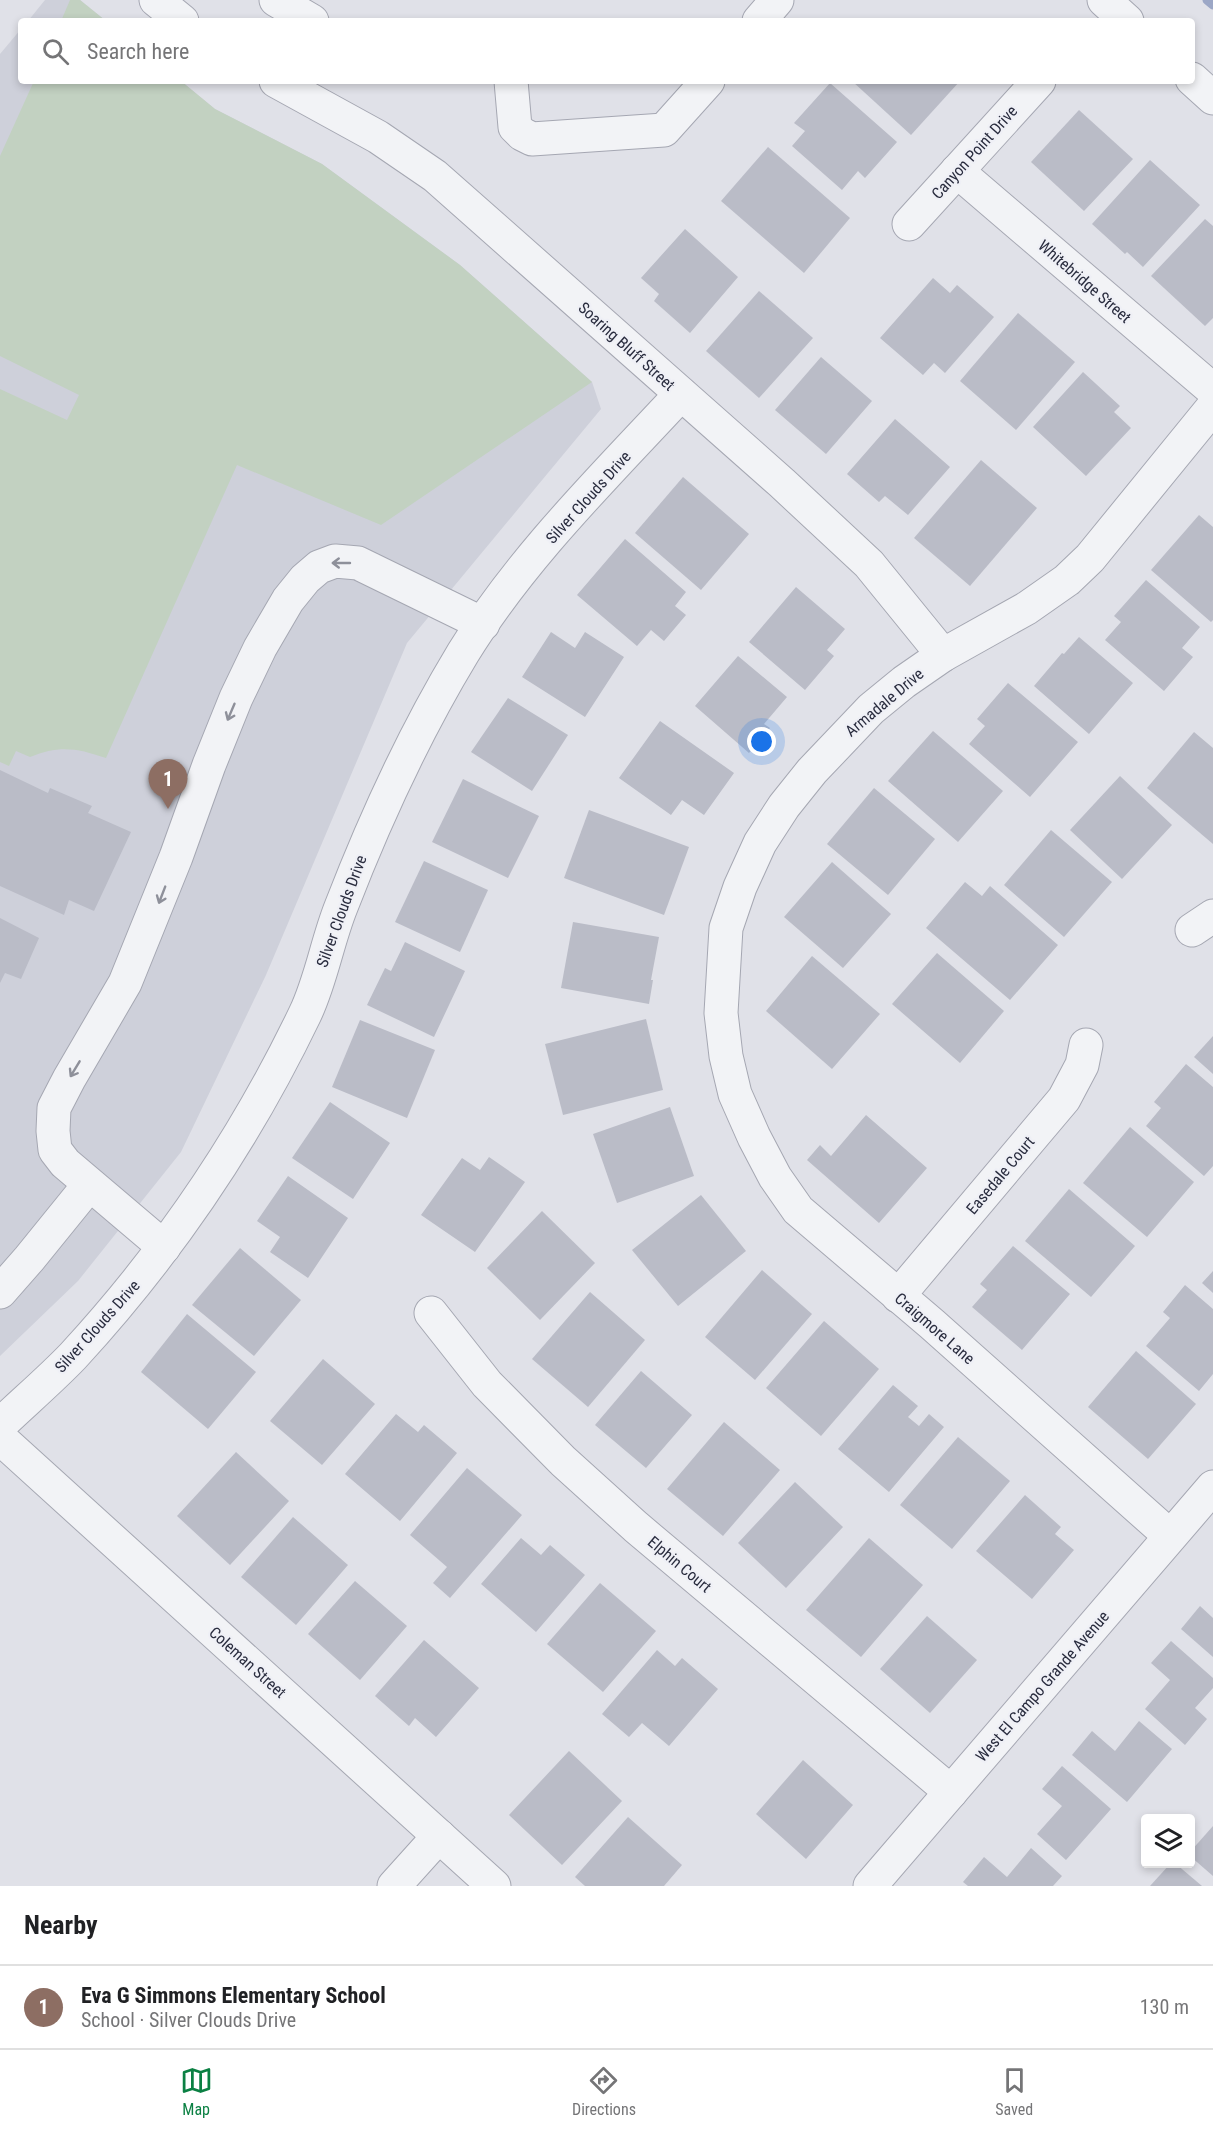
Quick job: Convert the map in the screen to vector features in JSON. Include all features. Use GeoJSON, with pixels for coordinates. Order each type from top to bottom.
{"type":"FeatureCollection","features":[{"type":"Feature","properties":{"kind":"street"},"geometry":{"type":"LineString","coordinates":[[156,0],[178,18]]}},
{"type":"Feature","properties":{"kind":"street"},"geometry":{"type":"LineString","coordinates":[[276,0],[307,18]]}},
{"type":"Feature","properties":{"kind":"street"},"geometry":{"type":"LineString","coordinates":[[762,18],[777,0]]}},
{"type":"Feature","properties":{"kind":"street"},"geometry":{"type":"LineString","coordinates":[[1195,83],[1213,98]]}},
{"type":"Feature","properties":{"kind":"street"},"geometry":{"type":"LineString","coordinates":[[511,84],[515,127],[532,139],[664,130],[696,85]]}},
{"type":"Feature","properties":{"kind":"street","name":"Canyon Point Drive"},"geometry":{"type":"LineString","coordinates":[[909,224],[1036,84]]}},
{"type":"Feature","properties":{"kind":"street","name":"Soaring Bluff Street"},"geometry":{"type":"LineString","coordinates":[[290,85],[378,137],[435,176],[782,483],[868,564],[943,655]]}},
{"type":"Feature","properties":{"kind":"street","name":"Whitebridge Street"},"geometry":{"type":"LineString","coordinates":[[957,171],[1213,390]]}},
{"type":"Feature","properties":{"kind":"street","name":"Silver Clouds Drive"},"geometry":{"type":"LineString","coordinates":[[0,1425],[70,1359],[122,1301],[217,1173],[282,1059],[306,1011],[339,912],[386,798],[419,732],[465,651],[514,580],[576,508],[681,394]]}},
{"type":"Feature","properties":{"kind":"street","name":"Armadale Drive"},"geometry":{"type":"LineString","coordinates":[[735,1094],[726,1056],[721,1013],[726,928],[740,887],[760,843],[784,806],[844,735],[888,695],[943,655],[1027,608],[1067,580],[1090,558],[1213,407]]}},
{"type":"Feature","properties":{"kind":"street"},"geometry":{"type":"LineString","coordinates":[[164,1247],[65,1163],[55,1150],[54,1108],[125,983],[137,957],[209,765],[236,698],[260,648],[288,600],[305,579],[319,567],[335,561],[358,563],[483,624]]}},
{"type":"Feature","properties":{"kind":"street","name":"Easedale Court"},"geometry":{"type":"LineString","coordinates":[[898,1296],[1064,1099],[1082,1065],[1086,1045]]}},
{"type":"Feature","properties":{"kind":"street","name":"Craigmore Lane"},"geometry":{"type":"LineString","coordinates":[[735,1094],[775,1177],[798,1210],[1170,1536]]}},
{"type":"Feature","properties":{"kind":"street"},"geometry":{"type":"LineString","coordinates":[[0,1292],[89,1185]]}},
{"type":"Feature","properties":{"kind":"street","name":"Elphin Court"},"geometry":{"type":"LineString","coordinates":[[431,1312],[487,1384],[563,1461],[636,1527],[951,1792]]}},
{"type":"Feature","properties":{"kind":"street","name":"Coleman Street"},"geometry":{"type":"LineString","coordinates":[[0,1438],[494,1886]]}},
{"type":"Feature","properties":{"kind":"street","name":"West El Campo Grande Avenue"},"geometry":{"type":"LineString","coordinates":[[870,1886],[1213,1487]]}},
{"type":"Feature","properties":{"kind":"street"},"geometry":{"type":"LineString","coordinates":[[394,1886],[439,1836]]}},
{"type":"Feature","properties":{"kind":"shaded area"},"geometry":{"type":"Polygon","coordinates":[[[45,0],[80,0],[102,18],[30,18],[45,0]]]}},
{"type":"Feature","properties":{"kind":"shaded area"},"geometry":{"type":"Polygon","coordinates":[[[18,33],[18,84],[185,84],[215,109],[322,164],[460,265],[592,382],[601,409],[407,643],[266,975],[181,1152],[78,1281],[0,1356],[0,54],[18,33]]]}},
{"type":"Feature","properties":{"kind":"green space"},"geometry":{"type":"Polygon","coordinates":[[[70,0],[80,0],[102,18],[62,18],[70,0]]]}},
{"type":"Feature","properties":{"kind":"green space"},"geometry":{"type":"Polygon","coordinates":[[[33,84],[185,84],[215,109],[322,164],[460,265],[592,382],[381,525],[237,465],[106,758],[68,749],[40,753],[30,757],[16,751],[9,766],[0,762],[0,389],[67,420],[79,395],[0,356],[0,156],[33,84]]]}},
{"type":"Feature","properties":{"kind":"building"},"geometry":{"type":"Polygon","coordinates":[[[831,84],[897,142],[865,178],[858,171],[842,190],[792,146],[805,131],[794,123],[831,84]]]}},
{"type":"Feature","properties":{"kind":"building"},"geometry":{"type":"Polygon","coordinates":[[[855,84],[957,84],[911,135],[855,84]]]}},
{"type":"Feature","properties":{"kind":"building"},"geometry":{"type":"Polygon","coordinates":[[[1079,110],[1133,159],[1084,211],[1031,162],[1079,110]]]}},
{"type":"Feature","properties":{"kind":"building"},"geometry":{"type":"Polygon","coordinates":[[[768,147],[850,218],[804,273],[721,201],[768,147]]]}},
{"type":"Feature","properties":{"kind":"building"},"geometry":{"type":"Polygon","coordinates":[[[1150,160],[1200,205],[1143,267],[1092,224],[1150,160]]]}},
{"type":"Feature","properties":{"kind":"building"},"geometry":{"type":"Polygon","coordinates":[[[1205,219],[1213,226],[1213,318],[1205,326],[1151,276],[1205,219]]]}},
{"type":"Feature","properties":{"kind":"building"},"geometry":{"type":"Polygon","coordinates":[[[685,229],[738,277],[690,333],[654,301],[659,294],[641,278],[685,229]]]}},
{"type":"Feature","properties":{"kind":"building"},"geometry":{"type":"Polygon","coordinates":[[[933,278],[950,293],[957,285],[994,317],[945,373],[934,363],[923,375],[880,338],[933,278]]]}},
{"type":"Feature","properties":{"kind":"building"},"geometry":{"type":"Polygon","coordinates":[[[759,291],[813,338],[759,398],[706,351],[759,291]]]}},
{"type":"Feature","properties":{"kind":"building"},"geometry":{"type":"Polygon","coordinates":[[[1018,313],[1075,362],[1016,430],[960,381],[1018,313]]]}},
{"type":"Feature","properties":{"kind":"building"},"geometry":{"type":"Polygon","coordinates":[[[821,357],[872,401],[826,454],[775,410],[821,357]]]}},
{"type":"Feature","properties":{"kind":"building"},"geometry":{"type":"Polygon","coordinates":[[[1083,372],[1120,406],[1114,412],[1131,428],[1086,476],[1033,427],[1083,372]]]}},
{"type":"Feature","properties":{"kind":"building"},"geometry":{"type":"Polygon","coordinates":[[[895,419],[950,467],[908,515],[885,496],[879,502],[847,474],[895,419]]]}},
{"type":"Feature","properties":{"kind":"building"},"geometry":{"type":"Polygon","coordinates":[[[981,460],[1037,508],[970,586],[914,538],[981,460]]]}},
{"type":"Feature","properties":{"kind":"building"},"geometry":{"type":"Polygon","coordinates":[[[683,477],[749,534],[701,590],[635,533],[683,477]]]}},
{"type":"Feature","properties":{"kind":"building"},"geometry":{"type":"Polygon","coordinates":[[[1199,515],[1213,527],[1213,620],[1211,622],[1151,570],[1199,515]]]}},
{"type":"Feature","properties":{"kind":"building"},"geometry":{"type":"Polygon","coordinates":[[[625,539],[686,592],[675,606],[686,615],[664,641],[651,630],[637,646],[577,595],[625,539]]]}},
{"type":"Feature","properties":{"kind":"building"},"geometry":{"type":"Polygon","coordinates":[[[1146,580],[1200,627],[1182,648],[1193,657],[1164,691],[1105,640],[1121,622],[1114,616],[1146,580]]]}},
{"type":"Feature","properties":{"kind":"building"},"geometry":{"type":"Polygon","coordinates":[[[796,587],[845,629],[827,650],[834,656],[805,690],[749,642],[796,587]]]}},
{"type":"Feature","properties":{"kind":"building"},"geometry":{"type":"Polygon","coordinates":[[[551,632],[575,648],[585,632],[624,657],[585,717],[522,677],[551,632]]]}},
{"type":"Feature","properties":{"kind":"building"},"geometry":{"type":"Polygon","coordinates":[[[1079,637],[1133,683],[1089,734],[1034,686],[1079,637]]]}},
{"type":"Feature","properties":{"kind":"building"},"geometry":{"type":"Polygon","coordinates":[[[738,656],[787,697],[764,724],[770,728],[749,753],[695,706],[738,656]]]}},
{"type":"Feature","properties":{"kind":"building"},"geometry":{"type":"Polygon","coordinates":[[[1008,683],[1078,742],[1030,797],[969,744],[985,726],[977,719],[1008,683]]]}},
{"type":"Feature","properties":{"kind":"building"},"geometry":{"type":"Polygon","coordinates":[[[508,698],[568,735],[532,791],[471,752],[508,698]]]}},
{"type":"Feature","properties":{"kind":"building"},"geometry":{"type":"Polygon","coordinates":[[[660,721],[734,773],[704,815],[682,800],[671,815],[619,778],[660,721]]]}},
{"type":"Feature","properties":{"kind":"building"},"geometry":{"type":"Polygon","coordinates":[[[933,731],[1003,791],[958,842],[888,781],[933,731]]]}},
{"type":"Feature","properties":{"kind":"building"},"geometry":{"type":"Polygon","coordinates":[[[1194,732],[1213,748],[1213,844],[1147,788],[1194,732]]]}},
{"type":"Feature","properties":{"kind":"building"},"geometry":{"type":"Polygon","coordinates":[[[0,770],[48,793],[50,788],[92,806],[88,813],[131,832],[94,911],[69,900],[64,915],[0,886],[0,770]]]}},
{"type":"Feature","properties":{"kind":"building"},"geometry":{"type":"Polygon","coordinates":[[[1120,776],[1172,825],[1122,879],[1070,830],[1120,776]]]}},
{"type":"Feature","properties":{"kind":"building"},"geometry":{"type":"Polygon","coordinates":[[[463,779],[539,816],[508,878],[432,842],[463,779]]]}},
{"type":"Feature","properties":{"kind":"building"},"geometry":{"type":"Polygon","coordinates":[[[874,788],[935,839],[888,895],[827,844],[874,788]]]}},
{"type":"Feature","properties":{"kind":"building"},"geometry":{"type":"Polygon","coordinates":[[[589,810],[689,847],[664,915],[564,878],[589,810]]]}},
{"type":"Feature","properties":{"kind":"building"},"geometry":{"type":"Polygon","coordinates":[[[1051,830],[1112,882],[1064,937],[1004,885],[1051,830]]]}},
{"type":"Feature","properties":{"kind":"building"},"geometry":{"type":"Polygon","coordinates":[[[424,861],[488,890],[460,952],[395,922],[424,861]]]}},
{"type":"Feature","properties":{"kind":"building"},"geometry":{"type":"Polygon","coordinates":[[[832,862],[891,914],[843,968],[784,917],[832,862]]]}},
{"type":"Feature","properties":{"kind":"building"},"geometry":{"type":"Polygon","coordinates":[[[965,882],[982,896],[990,886],[1058,945],[1010,1000],[926,928],[965,882]]]}},
{"type":"Feature","properties":{"kind":"building"},"geometry":{"type":"Polygon","coordinates":[[[0,918],[39,938],[21,979],[5,973],[0,983],[0,918]]]}},
{"type":"Feature","properties":{"kind":"building"},"geometry":{"type":"Polygon","coordinates":[[[573,922],[659,937],[649,1004],[561,988],[573,922]]]}},
{"type":"Feature","properties":{"kind":"building"},"geometry":{"type":"Polygon","coordinates":[[[405,942],[465,971],[434,1037],[367,1005],[385,968],[391,971],[405,942]]]}},
{"type":"Feature","properties":{"kind":"building"},"geometry":{"type":"Polygon","coordinates":[[[937,953],[1004,1011],[960,1063],[892,1004],[937,953]]]}},
{"type":"Feature","properties":{"kind":"building"},"geometry":{"type":"Polygon","coordinates":[[[812,956],[880,1014],[832,1069],[766,1011],[812,956]]]}},
{"type":"Feature","properties":{"kind":"building"},"geometry":{"type":"Polygon","coordinates":[[[646,1019],[663,1090],[563,1115],[545,1044],[646,1019]]]}},
{"type":"Feature","properties":{"kind":"building"},"geometry":{"type":"Polygon","coordinates":[[[360,1020],[435,1050],[407,1118],[332,1087],[360,1020]]]}},
{"type":"Feature","properties":{"kind":"building"},"geometry":{"type":"Polygon","coordinates":[[[1213,1036],[1213,1074],[1194,1057],[1213,1036]]]}},
{"type":"Feature","properties":{"kind":"building"},"geometry":{"type":"Polygon","coordinates":[[[1186,1064],[1213,1087],[1213,1166],[1204,1176],[1146,1126],[1161,1108],[1154,1102],[1186,1064]]]}},
{"type":"Feature","properties":{"kind":"building"},"geometry":{"type":"Polygon","coordinates":[[[330,1102],[390,1143],[353,1199],[292,1158],[330,1102]]]}},
{"type":"Feature","properties":{"kind":"building"},"geometry":{"type":"Polygon","coordinates":[[[670,1107],[694,1176],[617,1203],[593,1134],[670,1107]]]}},
{"type":"Feature","properties":{"kind":"building"},"geometry":{"type":"Polygon","coordinates":[[[866,1115],[927,1168],[879,1223],[807,1160],[820,1145],[831,1156],[866,1115]]]}},
{"type":"Feature","properties":{"kind":"building"},"geometry":{"type":"Polygon","coordinates":[[[1130,1127],[1194,1182],[1147,1237],[1083,1183],[1130,1127]]]}},
{"type":"Feature","properties":{"kind":"building"},"geometry":{"type":"Polygon","coordinates":[[[489,1157],[525,1182],[475,1252],[421,1215],[462,1158],[480,1170],[489,1157]]]}},
{"type":"Feature","properties":{"kind":"building"},"geometry":{"type":"Polygon","coordinates":[[[288,1176],[348,1218],[308,1278],[270,1252],[280,1237],[257,1221],[288,1176]]]}},
{"type":"Feature","properties":{"kind":"building"},"geometry":{"type":"Polygon","coordinates":[[[1069,1189],[1135,1246],[1091,1297],[1025,1241],[1069,1189]]]}},
{"type":"Feature","properties":{"kind":"building"},"geometry":{"type":"Polygon","coordinates":[[[701,1195],[746,1251],[678,1306],[632,1250],[701,1195]]]}},
{"type":"Feature","properties":{"kind":"building"},"geometry":{"type":"Polygon","coordinates":[[[542,1211],[595,1263],[540,1320],[487,1268],[542,1211]]]}},
{"type":"Feature","properties":{"kind":"building"},"geometry":{"type":"Polygon","coordinates":[[[1013,1246],[1070,1294],[1022,1350],[972,1307],[987,1290],[980,1284],[1013,1246]]]}},
{"type":"Feature","properties":{"kind":"building"},"geometry":{"type":"Polygon","coordinates":[[[240,1248],[301,1300],[254,1356],[192,1305],[240,1248]]]}},
{"type":"Feature","properties":{"kind":"building"},"geometry":{"type":"Polygon","coordinates":[[[762,1270],[812,1314],[755,1380],[705,1337],[762,1270]]]}},
{"type":"Feature","properties":{"kind":"building"},"geometry":{"type":"Polygon","coordinates":[[[1213,1271],[1213,1293],[1202,1283],[1213,1271]]]}},
{"type":"Feature","properties":{"kind":"building"},"geometry":{"type":"Polygon","coordinates":[[[1185,1285],[1213,1309],[1213,1374],[1199,1391],[1146,1346],[1170,1318],[1163,1312],[1185,1285]]]}},
{"type":"Feature","properties":{"kind":"building"},"geometry":{"type":"Polygon","coordinates":[[[590,1292],[645,1340],[588,1407],[532,1359],[590,1292]]]}},
{"type":"Feature","properties":{"kind":"building"},"geometry":{"type":"Polygon","coordinates":[[[187,1314],[256,1372],[208,1429],[141,1372],[187,1314]]]}},
{"type":"Feature","properties":{"kind":"building"},"geometry":{"type":"Polygon","coordinates":[[[824,1321],[879,1369],[821,1436],[766,1388],[824,1321]]]}},
{"type":"Feature","properties":{"kind":"building"},"geometry":{"type":"Polygon","coordinates":[[[1136,1351],[1196,1404],[1148,1459],[1088,1407],[1136,1351]]]}},
{"type":"Feature","properties":{"kind":"building"},"geometry":{"type":"Polygon","coordinates":[[[323,1359],[375,1404],[322,1465],[270,1421],[323,1359]]]}},
{"type":"Feature","properties":{"kind":"building"},"geometry":{"type":"Polygon","coordinates":[[[641,1371],[692,1415],[646,1468],[595,1425],[641,1371]]]}},
{"type":"Feature","properties":{"kind":"building"},"geometry":{"type":"Polygon","coordinates":[[[893,1385],[918,1406],[908,1417],[919,1426],[929,1414],[944,1427],[889,1492],[838,1449],[893,1385]]]}},
{"type":"Feature","properties":{"kind":"building"},"geometry":{"type":"Polygon","coordinates":[[[396,1414],[418,1432],[424,1425],[457,1453],[400,1521],[345,1474],[396,1414]]]}},
{"type":"Feature","properties":{"kind":"building"},"geometry":{"type":"Polygon","coordinates":[[[724,1422],[780,1470],[723,1536],[667,1489],[724,1422]]]}},
{"type":"Feature","properties":{"kind":"building"},"geometry":{"type":"Polygon","coordinates":[[[958,1437],[1010,1481],[952,1549],[900,1505],[958,1437]]]}},
{"type":"Feature","properties":{"kind":"building"},"geometry":{"type":"Polygon","coordinates":[[[236,1452],[289,1501],[230,1565],[177,1516],[236,1452]]]}},
{"type":"Feature","properties":{"kind":"building"},"geometry":{"type":"Polygon","coordinates":[[[467,1468],[522,1515],[450,1598],[433,1583],[447,1567],[410,1535],[467,1468]]]}},
{"type":"Feature","properties":{"kind":"building"},"geometry":{"type":"Polygon","coordinates":[[[795,1482],[843,1527],[786,1588],[738,1543],[795,1482]]]}},
{"type":"Feature","properties":{"kind":"building"},"geometry":{"type":"Polygon","coordinates":[[[1025,1495],[1061,1527],[1055,1534],[1074,1550],[1032,1599],[976,1551],[1025,1495]]]}},
{"type":"Feature","properties":{"kind":"building"},"geometry":{"type":"Polygon","coordinates":[[[293,1517],[348,1565],[296,1625],[241,1577],[293,1517]]]}},
{"type":"Feature","properties":{"kind":"building"},"geometry":{"type":"Polygon","coordinates":[[[521,1538],[541,1555],[550,1545],[585,1575],[536,1632],[481,1584],[521,1538]]]}},
{"type":"Feature","properties":{"kind":"building"},"geometry":{"type":"Polygon","coordinates":[[[869,1538],[923,1585],[861,1657],[806,1610],[869,1538]]]}},
{"type":"Feature","properties":{"kind":"building"},"geometry":{"type":"Polygon","coordinates":[[[355,1581],[407,1626],[360,1680],[308,1634],[355,1581]]]}},
{"type":"Feature","properties":{"kind":"building"},"geometry":{"type":"Polygon","coordinates":[[[600,1583],[656,1631],[603,1692],[547,1644],[600,1583]]]}},
{"type":"Feature","properties":{"kind":"building"},"geometry":{"type":"Polygon","coordinates":[[[1200,1606],[1213,1618],[1213,1657],[1181,1629],[1200,1606]]]}},
{"type":"Feature","properties":{"kind":"building"},"geometry":{"type":"Polygon","coordinates":[[[927,1616],[977,1660],[930,1713],[880,1669],[927,1616]]]}},
{"type":"Feature","properties":{"kind":"building"},"geometry":{"type":"Polygon","coordinates":[[[424,1640],[479,1688],[436,1737],[415,1718],[409,1726],[375,1696],[424,1640]]]}},
{"type":"Feature","properties":{"kind":"building"},"geometry":{"type":"Polygon","coordinates":[[[1171,1641],[1213,1678],[1213,1688],[1195,1708],[1207,1719],[1185,1745],[1145,1709],[1170,1680],[1151,1663],[1171,1641]]]}},
{"type":"Feature","properties":{"kind":"building"},"geometry":{"type":"Polygon","coordinates":[[[657,1650],[675,1666],[682,1658],[718,1689],[669,1746],[642,1723],[629,1737],[602,1714],[657,1650]]]}},
{"type":"Feature","properties":{"kind":"building"},"geometry":{"type":"Polygon","coordinates":[[[1139,1721],[1172,1749],[1127,1802],[1072,1755],[1092,1731],[1115,1751],[1139,1721]]]}},
{"type":"Feature","properties":{"kind":"building"},"geometry":{"type":"Polygon","coordinates":[[[569,1751],[622,1801],[562,1865],[509,1815],[569,1751]]]}},
{"type":"Feature","properties":{"kind":"building"},"geometry":{"type":"Polygon","coordinates":[[[803,1760],[853,1805],[806,1859],[756,1814],[803,1760]]]}},
{"type":"Feature","properties":{"kind":"building"},"geometry":{"type":"Polygon","coordinates":[[[1062,1766],[1111,1809],[1066,1860],[1037,1834],[1062,1806],[1042,1789],[1062,1766]]]}},
{"type":"Feature","properties":{"kind":"building"},"geometry":{"type":"Polygon","coordinates":[[[628,1817],[682,1865],[664,1886],[585,1886],[575,1877],[628,1817]]]}},
{"type":"Feature","properties":{"kind":"building"},"geometry":{"type":"Polygon","coordinates":[[[1213,1826],[1213,1876],[1195,1860],[1195,1846],[1213,1826]]]}},
{"type":"Feature","properties":{"kind":"building"},"geometry":{"type":"Polygon","coordinates":[[[1031,1848],[1062,1876],[1053,1886],[968,1886],[963,1882],[984,1857],[1007,1877],[1031,1848]]]}},
{"type":"Feature","properties":{"kind":"building"},"geometry":{"type":"Polygon","coordinates":[[[1166,1868],[1181,1868],[1202,1886],[1150,1886],[1166,1868]]]}},
{"type":"Feature","properties":{"kind":"waterway"},"geometry":{"type":"LineString","coordinates":[[1207,0],[1213,5]]}},
{"type":"Feature","properties":{"kind":"place","name":"Eva G Simmons Elementary School"},"geometry":{"type":"Point","coordinates":[168,809]}}]}
